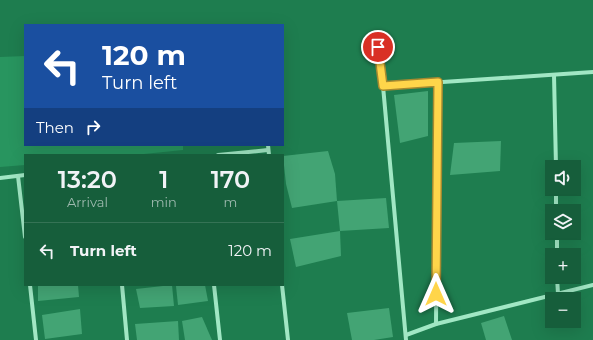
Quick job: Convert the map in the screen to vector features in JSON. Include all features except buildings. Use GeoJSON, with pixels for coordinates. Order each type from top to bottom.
{"type":"FeatureCollection","features":[{"type":"Feature","properties":{"kind":"street"},"geometry":{"type":"LineString","coordinates":[[378,47],[383,86],[406,340]]}},
{"type":"Feature","properties":{"kind":"street"},"geometry":{"type":"LineString","coordinates":[[383,86],[593,72]]}},
{"type":"Feature","properties":{"kind":"street"},"geometry":{"type":"LineString","coordinates":[[554,75],[556,160]]}},
{"type":"Feature","properties":{"kind":"street"},"geometry":{"type":"LineString","coordinates":[[436,324],[438,82]]}},
{"type":"Feature","properties":{"kind":"street"},"geometry":{"type":"LineString","coordinates":[[224,154],[268,147]]}},
{"type":"Feature","properties":{"kind":"street"},"geometry":{"type":"LineString","coordinates":[[0,178],[24,175]]}},
{"type":"Feature","properties":{"kind":"street"},"geometry":{"type":"LineString","coordinates":[[18,176],[24,228]]}},
{"type":"Feature","properties":{"kind":"street"},"geometry":{"type":"LineString","coordinates":[[566,292],[593,285]]}},
{"type":"Feature","properties":{"kind":"street"},"geometry":{"type":"LineString","coordinates":[[30,286],[36,340]]}},
{"type":"Feature","properties":{"kind":"street"},"geometry":{"type":"LineString","coordinates":[[122,286],[127,340]]}},
{"type":"Feature","properties":{"kind":"street"},"geometry":{"type":"LineString","coordinates":[[214,286],[220,340]]}},
{"type":"Feature","properties":{"kind":"street"},"geometry":{"type":"LineString","coordinates":[[282,286],[288,340]]}},
{"type":"Feature","properties":{"kind":"street"},"geometry":{"type":"LineString","coordinates":[[406,335],[436,324],[545,297]]}},
{"type":"Feature","properties":{"kind":"green space"},"geometry":{"type":"Polygon","coordinates":[[[24,56],[24,146],[183,146],[183,150],[144,154],[24,154],[24,165],[0,167],[0,57],[24,56]]]}},
{"type":"Feature","properties":{"kind":"route"},"geometry":{"type":"LineString","coordinates":[[378,47],[383,86],[438,82],[436,294]]}}]}
